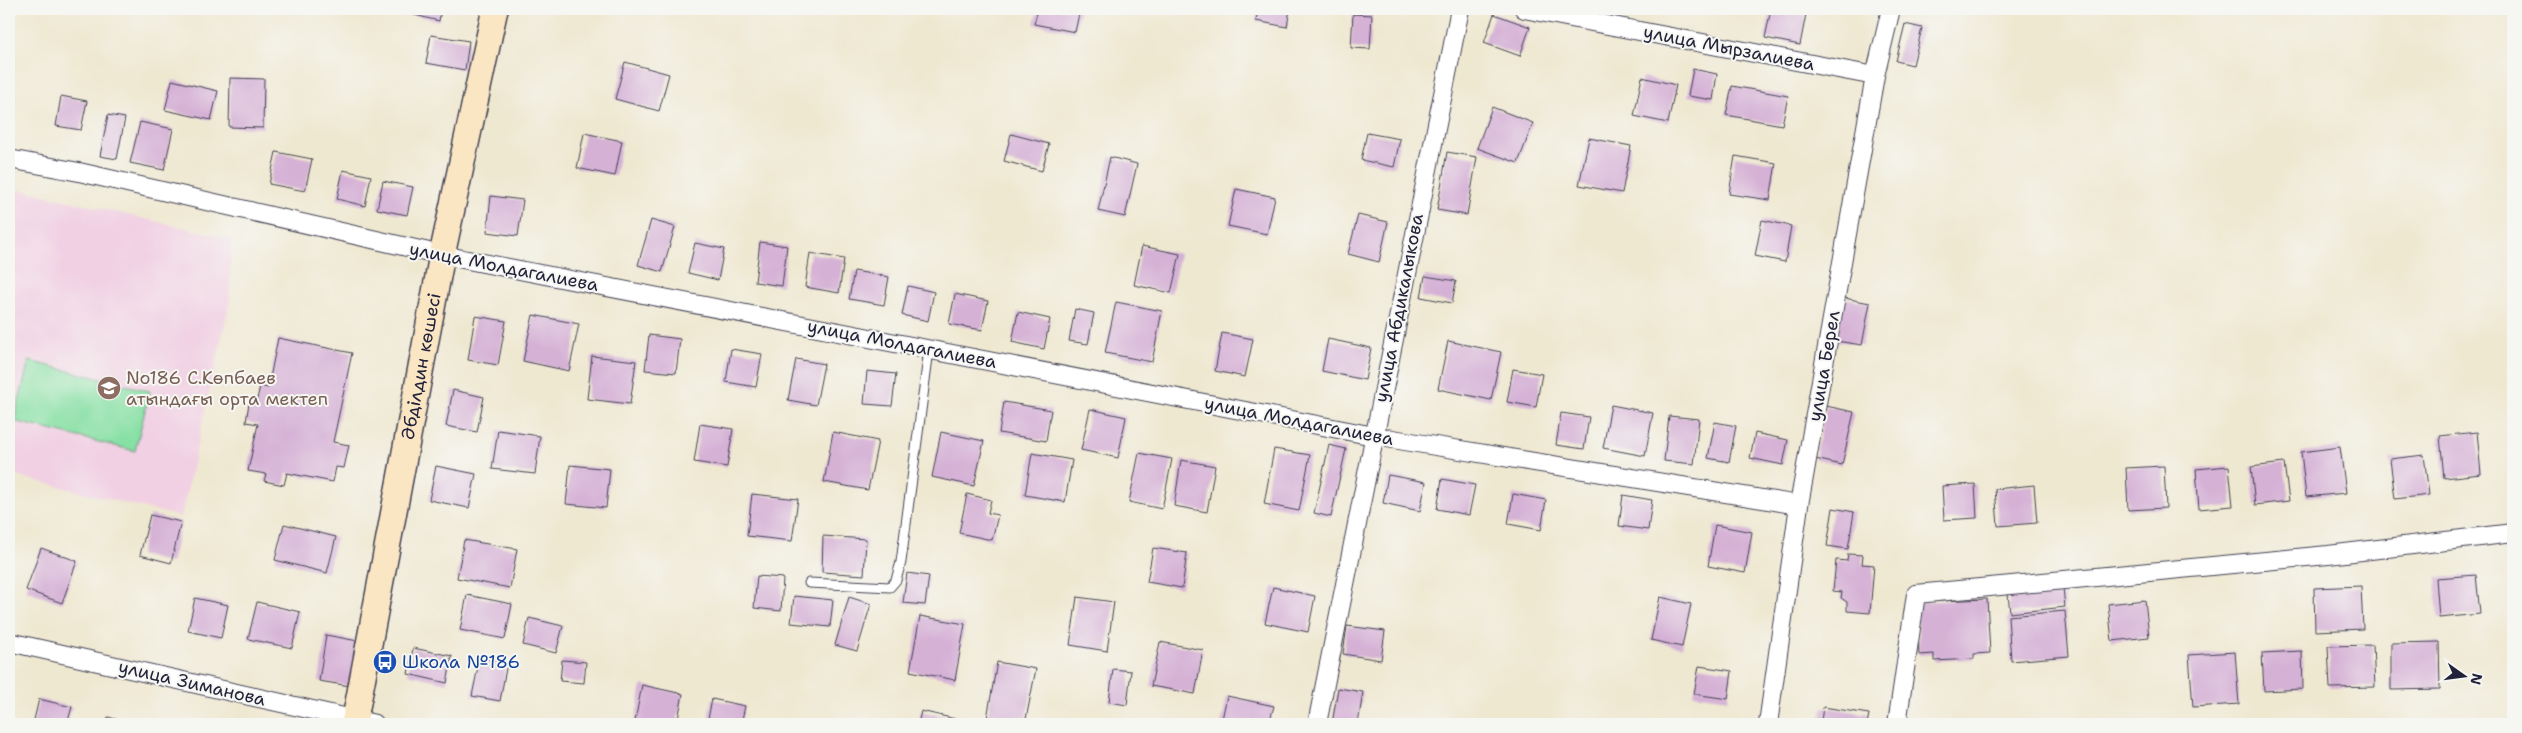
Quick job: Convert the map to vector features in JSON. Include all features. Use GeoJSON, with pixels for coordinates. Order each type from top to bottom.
{"type":"FeatureCollection","features":[{"type":"Feature","properties":{"kind":"main road","name":"Әбділдин көшесі"},"geometry":{"type":"LineString","coordinates":[[361,723],[442,255],[495,9]]}},
{"type":"Feature","properties":{"kind":"street","name":"улица Абдикалыкова"},"geometry":{"type":"LineString","coordinates":[[1317,724],[1460,9]]}},
{"type":"Feature","properties":{"kind":"street","name":"улица Мырзалиева"},"geometry":{"type":"LineString","coordinates":[[1524,9],[1875,76]]}},
{"type":"Feature","properties":{"kind":"street","name":"улица Берел"},"geometry":{"type":"LineString","coordinates":[[1768,724],[1799,505],[1875,76],[1891,9]]}},
{"type":"Feature","properties":{"kind":"street","name":"улица Молдагалиева"},"geometry":{"type":"LineString","coordinates":[[9,159],[79,172],[442,255],[929,350],[1374,436],[1799,505]]}},
{"type":"Feature","properties":{"kind":"street"},"geometry":{"type":"LineString","coordinates":[[1897,724],[1916,594],[2328,555],[2513,533]]}},
{"type":"Feature","properties":{"kind":"street","name":"улица Зиманова"},"geometry":{"type":"LineString","coordinates":[[9,642],[361,723]]}},
{"type":"Feature","properties":{"kind":"lane"},"geometry":{"type":"LineString","coordinates":[[809,583],[890,588],[896,580],[901,562],[929,350]]}},
{"type":"Feature","properties":{"kind":"shaded area","name":"No186 С.Көпбаев атындағы орта мектеп"},"geometry":{"type":"Polygon","coordinates":[[[9,187],[231,239],[230,301],[181,517],[9,474],[9,187]]]}},
{"type":"Feature","properties":{"kind":"green space"},"geometry":{"type":"Polygon","coordinates":[[[29,361],[150,391],[135,451],[14,421],[29,361]]]}},
{"type":"Feature","properties":{"kind":"building"},"geometry":{"type":"Polygon","coordinates":[[[403,9],[441,9],[439,21],[402,12],[403,9]]]}},
{"type":"Feature","properties":{"kind":"building"},"geometry":{"type":"Polygon","coordinates":[[[1038,9],[1080,9],[1075,32],[1034,24],[1038,9]]]}},
{"type":"Feature","properties":{"kind":"building"},"geometry":{"type":"Polygon","coordinates":[[[1258,9],[1290,9],[1287,27],[1256,21],[1258,9]]]}},
{"type":"Feature","properties":{"kind":"building"},"geometry":{"type":"Polygon","coordinates":[[[1771,9],[1807,9],[1800,45],[1765,38],[1771,9]]]}},
{"type":"Feature","properties":{"kind":"building"},"geometry":{"type":"Polygon","coordinates":[[[1353,14],[1372,15],[1370,49],[1351,48],[1353,14]]]}},
{"type":"Feature","properties":{"kind":"building"},"geometry":{"type":"Polygon","coordinates":[[[1494,14],[1530,27],[1520,56],[1484,43],[1494,14]]]}},
{"type":"Feature","properties":{"kind":"building"},"geometry":{"type":"Polygon","coordinates":[[[1905,24],[1922,28],[1913,65],[1896,61],[1905,24]]]}},
{"type":"Feature","properties":{"kind":"building"},"geometry":{"type":"Polygon","coordinates":[[[431,35],[469,41],[465,70],[426,63],[431,35]]]}},
{"type":"Feature","properties":{"kind":"building"},"geometry":{"type":"Polygon","coordinates":[[[625,62],[669,74],[659,111],[615,99],[625,62]]]}},
{"type":"Feature","properties":{"kind":"building"},"geometry":{"type":"Polygon","coordinates":[[[1693,69],[1717,74],[1713,100],[1688,96],[1693,69]]]}},
{"type":"Feature","properties":{"kind":"building"},"geometry":{"type":"Polygon","coordinates":[[[1642,77],[1676,85],[1668,123],[1634,116],[1642,77]]]}},
{"type":"Feature","properties":{"kind":"building"},"geometry":{"type":"Polygon","coordinates":[[[230,78],[264,79],[263,128],[229,127],[230,78]]]}},
{"type":"Feature","properties":{"kind":"building"},"geometry":{"type":"Polygon","coordinates":[[[172,80],[218,91],[211,120],[165,110],[172,80]]]}},
{"type":"Feature","properties":{"kind":"building"},"geometry":{"type":"Polygon","coordinates":[[[1732,86],[1788,96],[1782,125],[1726,115],[1732,86]]]}},
{"type":"Feature","properties":{"kind":"building"},"geometry":{"type":"Polygon","coordinates":[[[9,90],[16,92],[10,124],[9,124],[9,90]]]}},
{"type":"Feature","properties":{"kind":"building"},"geometry":{"type":"Polygon","coordinates":[[[61,96],[87,101],[81,130],[56,126],[61,96]]]}},
{"type":"Feature","properties":{"kind":"building"},"geometry":{"type":"Polygon","coordinates":[[[1492,107],[1533,123],[1518,163],[1477,148],[1492,107]]]}},
{"type":"Feature","properties":{"kind":"building"},"geometry":{"type":"Polygon","coordinates":[[[108,115],[125,118],[117,159],[100,156],[108,115]]]}},
{"type":"Feature","properties":{"kind":"building"},"geometry":{"type":"Polygon","coordinates":[[[140,122],[173,129],[164,170],[130,163],[140,122]]]}},
{"type":"Feature","properties":{"kind":"building"},"geometry":{"type":"Polygon","coordinates":[[[584,133],[622,141],[615,176],[577,168],[584,133]]]}},
{"type":"Feature","properties":{"kind":"building"},"geometry":{"type":"Polygon","coordinates":[[[1367,133],[1400,139],[1394,167],[1361,160],[1367,133]]]}},
{"type":"Feature","properties":{"kind":"building"},"geometry":{"type":"Polygon","coordinates":[[[1011,134],[1049,144],[1042,171],[1004,161],[1011,134]]]}},
{"type":"Feature","properties":{"kind":"building"},"geometry":{"type":"Polygon","coordinates":[[[1589,138],[1631,146],[1622,193],[1579,185],[1589,138]]]}},
{"type":"Feature","properties":{"kind":"building"},"geometry":{"type":"Polygon","coordinates":[[[276,152],[312,159],[305,191],[269,184],[276,152]]]}},
{"type":"Feature","properties":{"kind":"building"},"geometry":{"type":"Polygon","coordinates":[[[1447,152],[1477,157],[1467,215],[1437,210],[1447,152]]]}},
{"type":"Feature","properties":{"kind":"building"},"geometry":{"type":"Polygon","coordinates":[[[1735,156],[1776,163],[1770,200],[1729,194],[1735,156]]]}},
{"type":"Feature","properties":{"kind":"building"},"geometry":{"type":"Polygon","coordinates":[[[1110,157],[1137,164],[1125,217],[1098,211],[1110,157]]]}},
{"type":"Feature","properties":{"kind":"building"},"geometry":{"type":"Polygon","coordinates":[[[343,170],[371,176],[365,206],[337,199],[343,170]]]}},
{"type":"Feature","properties":{"kind":"building"},"geometry":{"type":"Polygon","coordinates":[[[383,181],[413,187],[407,215],[377,209],[383,181]]]}},
{"type":"Feature","properties":{"kind":"building"},"geometry":{"type":"Polygon","coordinates":[[[1236,189],[1275,197],[1267,234],[1228,226],[1236,189]]]}},
{"type":"Feature","properties":{"kind":"building"},"geometry":{"type":"Polygon","coordinates":[[[491,196],[523,200],[518,236],[487,232],[491,196]]]}},
{"type":"Feature","properties":{"kind":"building"},"geometry":{"type":"Polygon","coordinates":[[[1358,215],[1388,222],[1379,262],[1348,254],[1358,215]]]}},
{"type":"Feature","properties":{"kind":"building"},"geometry":{"type":"Polygon","coordinates":[[[651,220],[675,227],[662,272],[638,265],[651,220]]]}},
{"type":"Feature","properties":{"kind":"building"},"geometry":{"type":"Polygon","coordinates":[[[1762,220],[1791,226],[1785,262],[1755,256],[1762,220]]]}},
{"type":"Feature","properties":{"kind":"building"},"geometry":{"type":"Polygon","coordinates":[[[760,242],[787,246],[782,286],[755,282],[760,242]]]}},
{"type":"Feature","properties":{"kind":"building"},"geometry":{"type":"Polygon","coordinates":[[[695,243],[724,249],[718,280],[688,273],[695,243]]]}},
{"type":"Feature","properties":{"kind":"building"},"geometry":{"type":"Polygon","coordinates":[[[1142,246],[1180,254],[1171,293],[1134,285],[1142,246]]]}},
{"type":"Feature","properties":{"kind":"building"},"geometry":{"type":"Polygon","coordinates":[[[810,253],[844,259],[839,293],[805,287],[810,253]]]}},
{"type":"Feature","properties":{"kind":"building"},"geometry":{"type":"Polygon","coordinates":[[[854,271],[889,277],[884,305],[849,299],[854,271]]]}},
{"type":"Feature","properties":{"kind":"building"},"geometry":{"type":"Polygon","coordinates":[[[1425,276],[1456,281],[1452,303],[1421,297],[1425,276]]]}},
{"type":"Feature","properties":{"kind":"building"},"geometry":{"type":"Polygon","coordinates":[[[908,286],[934,292],[928,321],[902,315],[908,286]]]}},
{"type":"Feature","properties":{"kind":"building"},"geometry":{"type":"Polygon","coordinates":[[[955,294],[988,301],[982,330],[949,324],[955,294]]]}},
{"type":"Feature","properties":{"kind":"building"},"geometry":{"type":"Polygon","coordinates":[[[1844,298],[1870,303],[1862,345],[1836,341],[1844,298]]]}},
{"type":"Feature","properties":{"kind":"building"},"geometry":{"type":"Polygon","coordinates":[[[1116,302],[1162,311],[1152,362],[1105,353],[1116,302]]]}},
{"type":"Feature","properties":{"kind":"building"},"geometry":{"type":"Polygon","coordinates":[[[1075,309],[1094,313],[1088,344],[1069,341],[1075,309]]]}},
{"type":"Feature","properties":{"kind":"building"},"geometry":{"type":"Polygon","coordinates":[[[1018,312],[1050,319],[1044,349],[1012,342],[1018,312]]]}},
{"type":"Feature","properties":{"kind":"building"},"geometry":{"type":"Polygon","coordinates":[[[533,315],[579,324],[569,371],[523,361],[533,315]]]}},
{"type":"Feature","properties":{"kind":"building"},"geometry":{"type":"Polygon","coordinates":[[[475,316],[506,321],[498,365],[468,360],[475,316]]]}},
{"type":"Feature","properties":{"kind":"building"},"geometry":{"type":"Polygon","coordinates":[[[1222,333],[1253,339],[1245,377],[1215,371],[1222,333]]]}},
{"type":"Feature","properties":{"kind":"building"},"geometry":{"type":"Polygon","coordinates":[[[649,335],[680,339],[676,373],[645,370],[649,335]]]}},
{"type":"Feature","properties":{"kind":"building"},"geometry":{"type":"Polygon","coordinates":[[[278,338],[352,353],[333,442],[349,445],[344,468],[336,467],[333,482],[287,473],[284,485],[264,481],[266,474],[248,471],[258,424],[246,422],[249,403],[256,404],[260,386],[268,388],[278,338]]]}},
{"type":"Feature","properties":{"kind":"building"},"geometry":{"type":"Polygon","coordinates":[[[1328,339],[1371,348],[1365,380],[1322,371],[1328,339]]]}},
{"type":"Feature","properties":{"kind":"building"},"geometry":{"type":"Polygon","coordinates":[[[1448,341],[1501,352],[1491,400],[1438,389],[1448,341]]]}},
{"type":"Feature","properties":{"kind":"building"},"geometry":{"type":"Polygon","coordinates":[[[731,349],[762,354],[756,387],[726,382],[731,349]]]}},
{"type":"Feature","properties":{"kind":"building"},"geometry":{"type":"Polygon","coordinates":[[[592,356],[636,361],[630,404],[587,399],[592,356]]]}},
{"type":"Feature","properties":{"kind":"building"},"geometry":{"type":"Polygon","coordinates":[[[796,359],[824,364],[816,405],[788,400],[796,359]]]}},
{"type":"Feature","properties":{"kind":"building"},"geometry":{"type":"Polygon","coordinates":[[[1513,369],[1542,374],[1536,407],[1507,402],[1513,369]]]}},
{"type":"Feature","properties":{"kind":"building"},"geometry":{"type":"Polygon","coordinates":[[[867,371],[896,374],[892,406],[864,404],[867,371]]]}},
{"type":"Feature","properties":{"kind":"building"},"geometry":{"type":"Polygon","coordinates":[[[453,390],[484,397],[477,432],[446,426],[453,390]]]}},
{"type":"Feature","properties":{"kind":"building"},"geometry":{"type":"Polygon","coordinates":[[[1004,402],[1051,410],[1046,441],[999,433],[1004,402]]]}},
{"type":"Feature","properties":{"kind":"building"},"geometry":{"type":"Polygon","coordinates":[[[1611,405],[1653,413],[1645,456],[1603,448],[1611,405]]]}},
{"type":"Feature","properties":{"kind":"building"},"geometry":{"type":"Polygon","coordinates":[[[1826,406],[1854,412],[1842,465],[1815,459],[1826,406]]]}},
{"type":"Feature","properties":{"kind":"building"},"geometry":{"type":"Polygon","coordinates":[[[1090,409],[1126,417],[1118,458],[1081,450],[1090,409]]]}},
{"type":"Feature","properties":{"kind":"building"},"geometry":{"type":"Polygon","coordinates":[[[1561,413],[1589,417],[1584,449],[1556,445],[1561,413]]]}},
{"type":"Feature","properties":{"kind":"building"},"geometry":{"type":"Polygon","coordinates":[[[1669,416],[1699,419],[1694,464],[1664,461],[1669,416]]]}},
{"type":"Feature","properties":{"kind":"building"},"geometry":{"type":"Polygon","coordinates":[[[1715,422],[1736,426],[1729,462],[1708,458],[1715,422]]]}},
{"type":"Feature","properties":{"kind":"building"},"geometry":{"type":"Polygon","coordinates":[[[700,424],[733,429],[727,467],[694,462],[700,424]]]}},
{"type":"Feature","properties":{"kind":"building"},"geometry":{"type":"Polygon","coordinates":[[[498,430],[540,436],[535,474],[492,469],[498,430]]]}},
{"type":"Feature","properties":{"kind":"building"},"geometry":{"type":"Polygon","coordinates":[[[833,432],[878,441],[868,490],[824,482],[833,432]]]}},
{"type":"Feature","properties":{"kind":"building"},"geometry":{"type":"Polygon","coordinates":[[[941,432],[984,441],[974,486],[932,477],[941,432]]]}},
{"type":"Feature","properties":{"kind":"building"},"geometry":{"type":"Polygon","coordinates":[[[2477,432],[2481,474],[2444,478],[2440,436],[2477,432]]]}},
{"type":"Feature","properties":{"kind":"building"},"geometry":{"type":"Polygon","coordinates":[[[1755,433],[1788,440],[1783,465],[1750,458],[1755,433]]]}},
{"type":"Feature","properties":{"kind":"building"},"geometry":{"type":"Polygon","coordinates":[[[1329,445],[1346,449],[1331,517],[1314,513],[1329,445]]]}},
{"type":"Feature","properties":{"kind":"building"},"geometry":{"type":"Polygon","coordinates":[[[2340,447],[2346,493],[2306,497],[2301,452],[2340,447]]]}},
{"type":"Feature","properties":{"kind":"building"},"geometry":{"type":"Polygon","coordinates":[[[1274,449],[1310,455],[1299,511],[1264,504],[1274,449]]]}},
{"type":"Feature","properties":{"kind":"building"},"geometry":{"type":"Polygon","coordinates":[[[1032,453],[1072,460],[1065,502],[1025,495],[1032,453]]]}},
{"type":"Feature","properties":{"kind":"building"},"geometry":{"type":"Polygon","coordinates":[[[1139,453],[1172,459],[1162,509],[1129,502],[1139,453]]]}},
{"type":"Feature","properties":{"kind":"building"},"geometry":{"type":"Polygon","coordinates":[[[2424,455],[2429,495],[2395,499],[2390,459],[2424,455]]]}},
{"type":"Feature","properties":{"kind":"building"},"geometry":{"type":"Polygon","coordinates":[[[1181,460],[1215,466],[1207,512],[1174,506],[1181,460]]]}},
{"type":"Feature","properties":{"kind":"building"},"geometry":{"type":"Polygon","coordinates":[[[2284,463],[2289,501],[2255,505],[2251,467],[2284,463]]]}},
{"type":"Feature","properties":{"kind":"building"},"geometry":{"type":"Polygon","coordinates":[[[570,465],[610,469],[606,508],[566,504],[570,465]]]}},
{"type":"Feature","properties":{"kind":"building"},"geometry":{"type":"Polygon","coordinates":[[[436,466],[476,474],[469,508],[429,500],[436,466]]]}},
{"type":"Feature","properties":{"kind":"building"},"geometry":{"type":"Polygon","coordinates":[[[2164,466],[2166,508],[2128,510],[2126,468],[2164,466]]]}},
{"type":"Feature","properties":{"kind":"building"},"geometry":{"type":"Polygon","coordinates":[[[2229,466],[2233,506],[2199,509],[2196,469],[2229,466]]]}},
{"type":"Feature","properties":{"kind":"building"},"geometry":{"type":"Polygon","coordinates":[[[1388,475],[1426,482],[1420,511],[1383,503],[1388,475]]]}},
{"type":"Feature","properties":{"kind":"building"},"geometry":{"type":"Polygon","coordinates":[[[1442,479],[1475,485],[1469,515],[1437,509],[1442,479]]]}},
{"type":"Feature","properties":{"kind":"building"},"geometry":{"type":"Polygon","coordinates":[[[1975,484],[1977,518],[1944,520],[1942,486],[1975,484]]]}},
{"type":"Feature","properties":{"kind":"building"},"geometry":{"type":"Polygon","coordinates":[[[2034,485],[2037,523],[1998,526],[1995,489],[2034,485]]]}},
{"type":"Feature","properties":{"kind":"building"},"geometry":{"type":"Polygon","coordinates":[[[752,494],[798,499],[792,541],[747,536],[752,494]]]}},
{"type":"Feature","properties":{"kind":"building"},"geometry":{"type":"Polygon","coordinates":[[[967,494],[991,500],[988,513],[998,515],[992,540],[959,533],[967,494]]]}},
{"type":"Feature","properties":{"kind":"building"},"geometry":{"type":"Polygon","coordinates":[[[1513,494],[1546,500],[1541,530],[1508,524],[1513,494]]]}},
{"type":"Feature","properties":{"kind":"building"},"geometry":{"type":"Polygon","coordinates":[[[1623,495],[1652,500],[1648,530],[1619,526],[1623,495]]]}},
{"type":"Feature","properties":{"kind":"building"},"geometry":{"type":"Polygon","coordinates":[[[1833,508],[1854,512],[1848,549],[1827,546],[1833,508]]]}},
{"type":"Feature","properties":{"kind":"building"},"geometry":{"type":"Polygon","coordinates":[[[150,515],[181,522],[171,563],[140,555],[150,515]]]}},
{"type":"Feature","properties":{"kind":"building"},"geometry":{"type":"Polygon","coordinates":[[[284,524],[336,537],[327,573],[275,560],[284,524]]]}},
{"type":"Feature","properties":{"kind":"building"},"geometry":{"type":"Polygon","coordinates":[[[1715,525],[1752,532],[1745,573],[1708,566],[1715,525]]]}},
{"type":"Feature","properties":{"kind":"building"},"geometry":{"type":"Polygon","coordinates":[[[823,536],[866,539],[864,575],[822,572],[823,536]]]}},
{"type":"Feature","properties":{"kind":"building"},"geometry":{"type":"Polygon","coordinates":[[[464,540],[517,549],[510,588],[457,578],[464,540]]]}},
{"type":"Feature","properties":{"kind":"building"},"geometry":{"type":"Polygon","coordinates":[[[41,548],[77,561],[62,603],[26,590],[41,548]]]}},
{"type":"Feature","properties":{"kind":"building"},"geometry":{"type":"Polygon","coordinates":[[[1153,548],[1187,553],[1182,588],[1147,582],[1153,548]]]}},
{"type":"Feature","properties":{"kind":"building"},"geometry":{"type":"Polygon","coordinates":[[[1848,554],[1863,555],[1862,564],[1874,565],[1870,613],[1847,611],[1847,602],[1841,598],[1842,592],[1833,591],[1836,560],[1847,561],[1848,554]]]}},
{"type":"Feature","properties":{"kind":"building"},"geometry":{"type":"Polygon","coordinates":[[[907,573],[929,576],[925,605],[903,603],[907,573]]]}},
{"type":"Feature","properties":{"kind":"building"},"geometry":{"type":"Polygon","coordinates":[[[2476,575],[2480,614],[2439,618],[2436,578],[2476,575]]]}},
{"type":"Feature","properties":{"kind":"building"},"geometry":{"type":"Polygon","coordinates":[[[757,576],[783,578],[781,611],[754,608],[757,576]]]}},
{"type":"Feature","properties":{"kind":"building"},"geometry":{"type":"Polygon","coordinates":[[[2361,586],[2363,629],[2315,631],[2314,588],[2361,586]]]}},
{"type":"Feature","properties":{"kind":"building"},"geometry":{"type":"Polygon","coordinates":[[[1273,587],[1315,596],[1308,632],[1265,623],[1273,587]]]}},
{"type":"Feature","properties":{"kind":"building"},"geometry":{"type":"Polygon","coordinates":[[[2063,588],[2065,607],[2010,613],[2008,594],[2063,588]]]}},
{"type":"Feature","properties":{"kind":"building"},"geometry":{"type":"Polygon","coordinates":[[[467,595],[512,604],[505,639],[460,630],[467,595]]]}},
{"type":"Feature","properties":{"kind":"building"},"geometry":{"type":"Polygon","coordinates":[[[794,596],[833,600],[830,627],[791,623],[794,596]]]}},
{"type":"Feature","properties":{"kind":"building"},"geometry":{"type":"Polygon","coordinates":[[[849,597],[871,604],[857,651],[835,645],[849,597]]]}},
{"type":"Feature","properties":{"kind":"building"},"geometry":{"type":"Polygon","coordinates":[[[1077,597],[1114,602],[1107,651],[1070,645],[1077,597]]]}},
{"type":"Feature","properties":{"kind":"building"},"geometry":{"type":"Polygon","coordinates":[[[1660,597],[1691,604],[1682,647],[1651,640],[1660,597]]]}},
{"type":"Feature","properties":{"kind":"building"},"geometry":{"type":"Polygon","coordinates":[[[195,598],[228,605],[221,638],[188,631],[195,598]]]}},
{"type":"Feature","properties":{"kind":"building"},"geometry":{"type":"Polygon","coordinates":[[[1987,599],[1990,653],[1974,654],[1974,659],[1934,661],[1934,654],[1919,655],[1917,602],[1987,599]]]}},
{"type":"Feature","properties":{"kind":"building"},"geometry":{"type":"Polygon","coordinates":[[[2145,600],[2149,637],[2112,641],[2108,604],[2145,600]]]}},
{"type":"Feature","properties":{"kind":"building"},"geometry":{"type":"Polygon","coordinates":[[[257,602],[300,612],[292,648],[248,639],[257,602]]]}},
{"type":"Feature","properties":{"kind":"building"},"geometry":{"type":"Polygon","coordinates":[[[2065,611],[2069,656],[2011,661],[2008,616],[2065,611]]]}},
{"type":"Feature","properties":{"kind":"building"},"geometry":{"type":"Polygon","coordinates":[[[920,616],[965,624],[955,680],[910,671],[920,616]]]}},
{"type":"Feature","properties":{"kind":"building"},"geometry":{"type":"Polygon","coordinates":[[[529,618],[563,626],[556,653],[523,645],[529,618]]]}},
{"type":"Feature","properties":{"kind":"building"},"geometry":{"type":"Polygon","coordinates":[[[1347,626],[1385,631],[1381,660],[1343,654],[1347,626]]]}},
{"type":"Feature","properties":{"kind":"building"},"geometry":{"type":"Polygon","coordinates":[[[326,635],[358,641],[350,686],[319,681],[326,635]]]}},
{"type":"Feature","properties":{"kind":"building"},"geometry":{"type":"Polygon","coordinates":[[[1160,642],[1203,650],[1195,694],[1151,686],[1160,642]]]}},
{"type":"Feature","properties":{"kind":"building"},"geometry":{"type":"Polygon","coordinates":[[[2439,642],[2440,689],[2391,690],[2391,643],[2439,642]]]}},
{"type":"Feature","properties":{"kind":"building"},"geometry":{"type":"Polygon","coordinates":[[[2373,645],[2375,687],[2330,688],[2328,646],[2373,645]]]}},
{"type":"Feature","properties":{"kind":"building"},"geometry":{"type":"Polygon","coordinates":[[[413,648],[452,656],[447,683],[408,674],[413,648]]]}},
{"type":"Feature","properties":{"kind":"building"},"geometry":{"type":"Polygon","coordinates":[[[2302,651],[2303,689],[2264,691],[2262,653],[2302,651]]]}},
{"type":"Feature","properties":{"kind":"building"},"geometry":{"type":"Polygon","coordinates":[[[2235,652],[2239,704],[2193,707],[2189,655],[2235,652]]]}},
{"type":"Feature","properties":{"kind":"building"},"geometry":{"type":"Polygon","coordinates":[[[480,657],[507,663],[500,701],[472,696],[480,657]]]}},
{"type":"Feature","properties":{"kind":"building"},"geometry":{"type":"Polygon","coordinates":[[[562,660],[586,662],[584,683],[560,681],[562,660]]]}},
{"type":"Feature","properties":{"kind":"building"},"geometry":{"type":"Polygon","coordinates":[[[997,662],[1036,669],[1025,724],[986,724],[997,662]]]}},
{"type":"Feature","properties":{"kind":"building"},"geometry":{"type":"Polygon","coordinates":[[[1699,666],[1732,671],[1728,699],[1694,694],[1699,666]]]}},
{"type":"Feature","properties":{"kind":"building"},"geometry":{"type":"Polygon","coordinates":[[[1113,669],[1131,671],[1127,705],[1109,702],[1113,669]]]}},
{"type":"Feature","properties":{"kind":"building"},"geometry":{"type":"Polygon","coordinates":[[[642,685],[683,694],[677,724],[651,724],[635,721],[642,685]]]}},
{"type":"Feature","properties":{"kind":"building"},"geometry":{"type":"Polygon","coordinates":[[[1338,688],[1363,692],[1358,724],[1332,724],[1338,688]]]}},
{"type":"Feature","properties":{"kind":"building"},"geometry":{"type":"Polygon","coordinates":[[[1227,696],[1274,706],[1269,724],[1221,724],[1227,696]]]}},
{"type":"Feature","properties":{"kind":"building"},"geometry":{"type":"Polygon","coordinates":[[[39,699],[72,707],[67,724],[33,724],[39,699]]]}},
{"type":"Feature","properties":{"kind":"building"},"geometry":{"type":"Polygon","coordinates":[[[712,699],[745,706],[741,724],[707,724],[712,699]]]}},
{"type":"Feature","properties":{"kind":"building"},"geometry":{"type":"Polygon","coordinates":[[[1823,707],[1869,714],[1867,724],[1812,724],[1813,719],[1821,721],[1823,707]]]}},
{"type":"Feature","properties":{"kind":"building"},"geometry":{"type":"Polygon","coordinates":[[[921,711],[964,721],[963,724],[918,724],[921,711]]]}},
{"type":"Feature","properties":{"kind":"building"},"geometry":{"type":"Polygon","coordinates":[[[108,717],[134,724],[106,724],[108,717]]]}},
{"type":"Feature","properties":{"kind":"place","name":"No186 С.Көпбаев атындағы орта мектеп"},"geometry":{"type":"Point","coordinates":[109,388]}},
{"type":"Feature","properties":{"kind":"place","name":"Школа №186"},"geometry":{"type":"Point","coordinates":[385,662]}}]}
